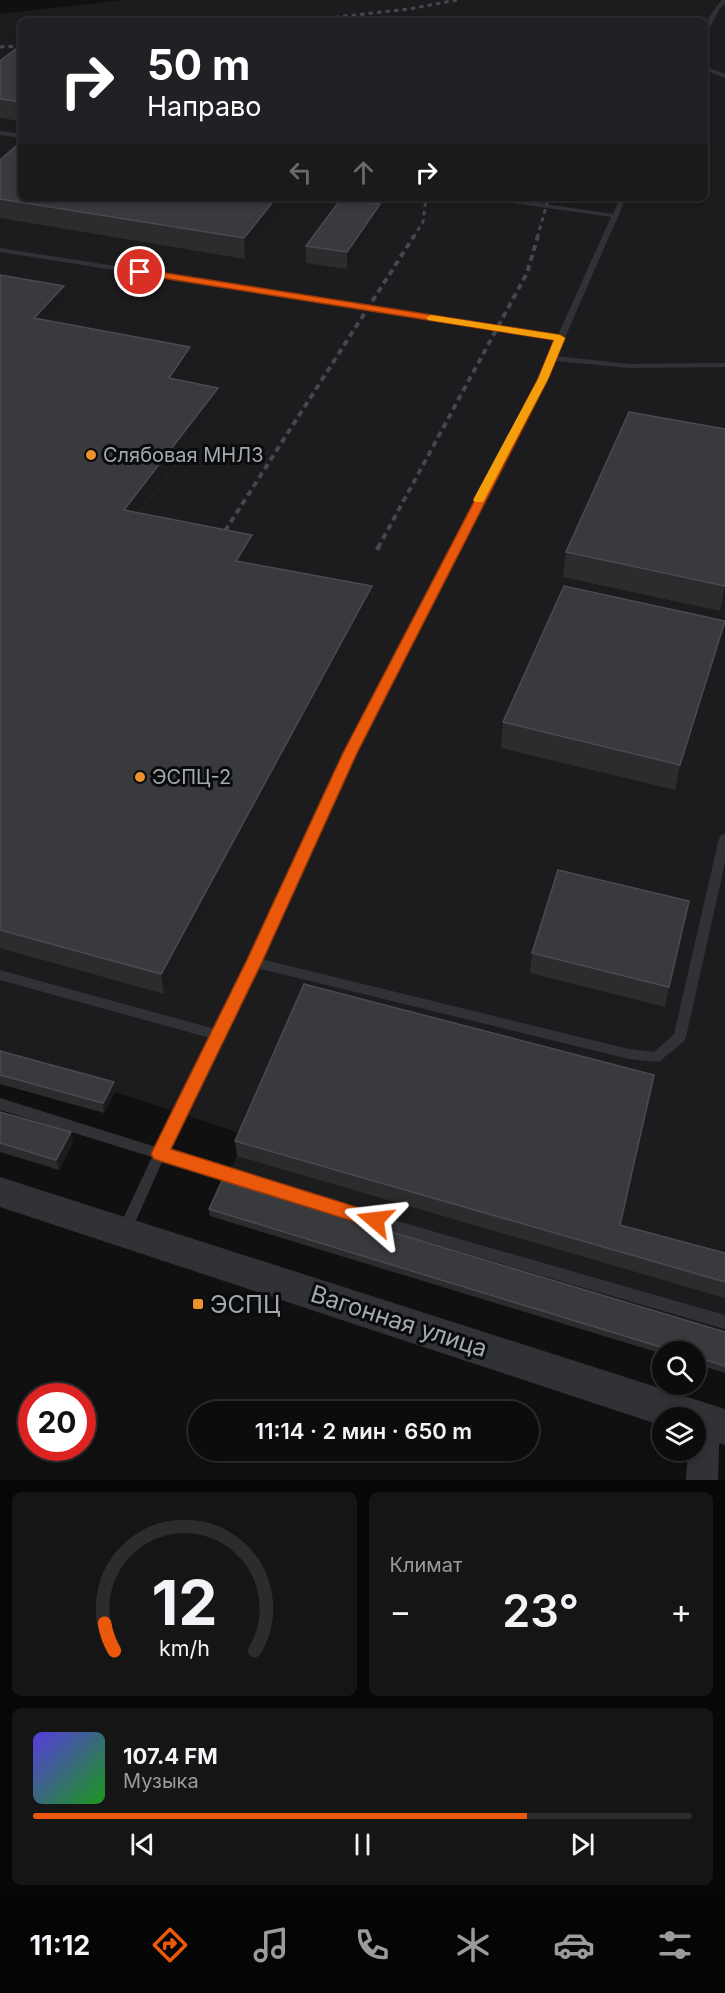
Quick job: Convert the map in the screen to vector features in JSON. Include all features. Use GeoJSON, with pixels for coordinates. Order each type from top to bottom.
{"type":"FeatureCollection","features":[{"type":"Feature","properties":{"kind":"street","name":"Вагонная улица"},"geometry":{"type":"LineString","coordinates":[[0,1192],[662,1407]]}},
{"type":"Feature","properties":{"kind":"street"},"geometry":{"type":"LineString","coordinates":[[702,1480],[703,1461]]}},
{"type":"Feature","properties":{"kind":"lane"},"geometry":{"type":"LineString","coordinates":[[708,26],[725,0]]}},
{"type":"Feature","properties":{"kind":"lane"},"geometry":{"type":"LineString","coordinates":[[708,69],[725,76]]}},
{"type":"Feature","properties":{"kind":"lane"},"geometry":{"type":"LineString","coordinates":[[0,133],[18,136]]}},
{"type":"Feature","properties":{"kind":"lane"},"geometry":{"type":"LineString","coordinates":[[512,201],[615,216]]}},
{"type":"Feature","properties":{"kind":"lane"},"geometry":{"type":"LineString","coordinates":[[124,1232],[254,962],[350,753],[552,358],[622,201]]}},
{"type":"Feature","properties":{"kind":"lane"},"geometry":{"type":"LineString","coordinates":[[0,250],[560,338]]}},
{"type":"Feature","properties":{"kind":"lane"},"geometry":{"type":"LineString","coordinates":[[552,358],[629,366],[725,365]]}},
{"type":"Feature","properties":{"kind":"lane"},"geometry":{"type":"LineString","coordinates":[[254,962],[629,1054],[656,1058],[680,1037],[725,837]]}},
{"type":"Feature","properties":{"kind":"lane"},"geometry":{"type":"LineString","coordinates":[[0,975],[218,1035]]}},
{"type":"Feature","properties":{"kind":"lane"},"geometry":{"type":"LineString","coordinates":[[0,1104],[397,1227],[725,1322]]}},
{"type":"Feature","properties":{"kind":"shaded area"},"geometry":{"type":"Polygon","coordinates":[[[123,0],[725,0],[725,1373],[706,1359],[706,1341],[652,1341],[652,1351],[210,1216],[246,1135],[115,1092],[0,1060],[0,14],[123,0]]]}},
{"type":"Feature","properties":{"kind":"building"},"geometry":{"type":"Polygon","coordinates":[[[18,47],[18,102],[0,99],[0,61],[18,47]]]}},
{"type":"Feature","properties":{"kind":"building"},"geometry":{"type":"Polygon","coordinates":[[[18,145],[18,201],[274,201],[244,238],[0,199],[0,160],[18,145]]]}},
{"type":"Feature","properties":{"kind":"building"},"geometry":{"type":"Polygon","coordinates":[[[340,201],[380,204],[347,252],[306,246],[340,201]]]}},
{"type":"Feature","properties":{"kind":"building","name":"ЭСПЦ-2"},"geometry":{"type":"Polygon","coordinates":[[[0,275],[64,286],[34,318],[190,347],[169,378],[218,388],[124,510],[252,535],[236,561],[372,586],[161,974],[0,930],[0,275]]]}},
{"type":"Feature","properties":{"kind":"building"},"geometry":{"type":"Polygon","coordinates":[[[629,412],[725,429],[725,586],[566,552],[629,412]]]}},
{"type":"Feature","properties":{"kind":"building"},"geometry":{"type":"Polygon","coordinates":[[[564,586],[725,621],[680,765],[503,722],[564,586]]]}},
{"type":"Feature","properties":{"kind":"building"},"geometry":{"type":"Polygon","coordinates":[[[558,870],[689,901],[669,987],[532,953],[558,870]]]}},
{"type":"Feature","properties":{"kind":"building"},"geometry":{"type":"Polygon","coordinates":[[[304,984],[654,1075],[620,1225],[725,1253],[725,1282],[235,1141],[304,984]]]}},
{"type":"Feature","properties":{"kind":"building"},"geometry":{"type":"Polygon","coordinates":[[[0,1051],[114,1082],[103,1103],[0,1075],[0,1051]]]}},
{"type":"Feature","properties":{"kind":"building"},"geometry":{"type":"Polygon","coordinates":[[[0,1112],[71,1132],[56,1160],[0,1143],[0,1112]]]}},
{"type":"Feature","properties":{"kind":"building"},"geometry":{"type":"Polygon","coordinates":[[[222,1181],[725,1332],[725,1366],[706,1360],[706,1341],[652,1341],[652,1344],[209,1209],[222,1181]]]}},
{"type":"Feature","properties":{"kind":"railway"},"geometry":{"type":"LineString","coordinates":[[328,18],[409,9],[457,0]]}},
{"type":"Feature","properties":{"kind":"railway"},"geometry":{"type":"LineString","coordinates":[[0,47],[18,46]]}},
{"type":"Feature","properties":{"kind":"railway"},"geometry":{"type":"LineString","coordinates":[[413,238],[423,222],[426,201]]}},
{"type":"Feature","properties":{"kind":"railway"},"geometry":{"type":"LineString","coordinates":[[537,238],[548,201]]}},
{"type":"Feature","properties":{"kind":"railway"},"geometry":{"type":"LineString","coordinates":[[225,531],[414,236]]}},
{"type":"Feature","properties":{"kind":"railway"},"geometry":{"type":"LineString","coordinates":[[378,548],[527,273],[538,236]]}},
{"type":"Feature","properties":{"kind":"slow traffic"},"geometry":{"type":"LineString","coordinates":[[431,318],[560,338],[543,379],[479,500]]}},
{"type":"Feature","properties":{"kind":"place","name":"Слябовая МНЛЗ"},"geometry":{"type":"Point","coordinates":[91,455]}},
{"type":"Feature","properties":{"kind":"place","name":"ЭСПЦ-2"},"geometry":{"type":"Point","coordinates":[140,777]}},
{"type":"Feature","properties":{"kind":"place","name":"ЭСПЦ"},"geometry":{"type":"Point","coordinates":[198,1304]}},
{"type":"Feature","properties":{"kind":"route"},"geometry":{"type":"LineString","coordinates":[[140,272],[560,338],[543,379],[450,555],[350,753],[254,962],[160,1154],[375,1220]]}}]}
